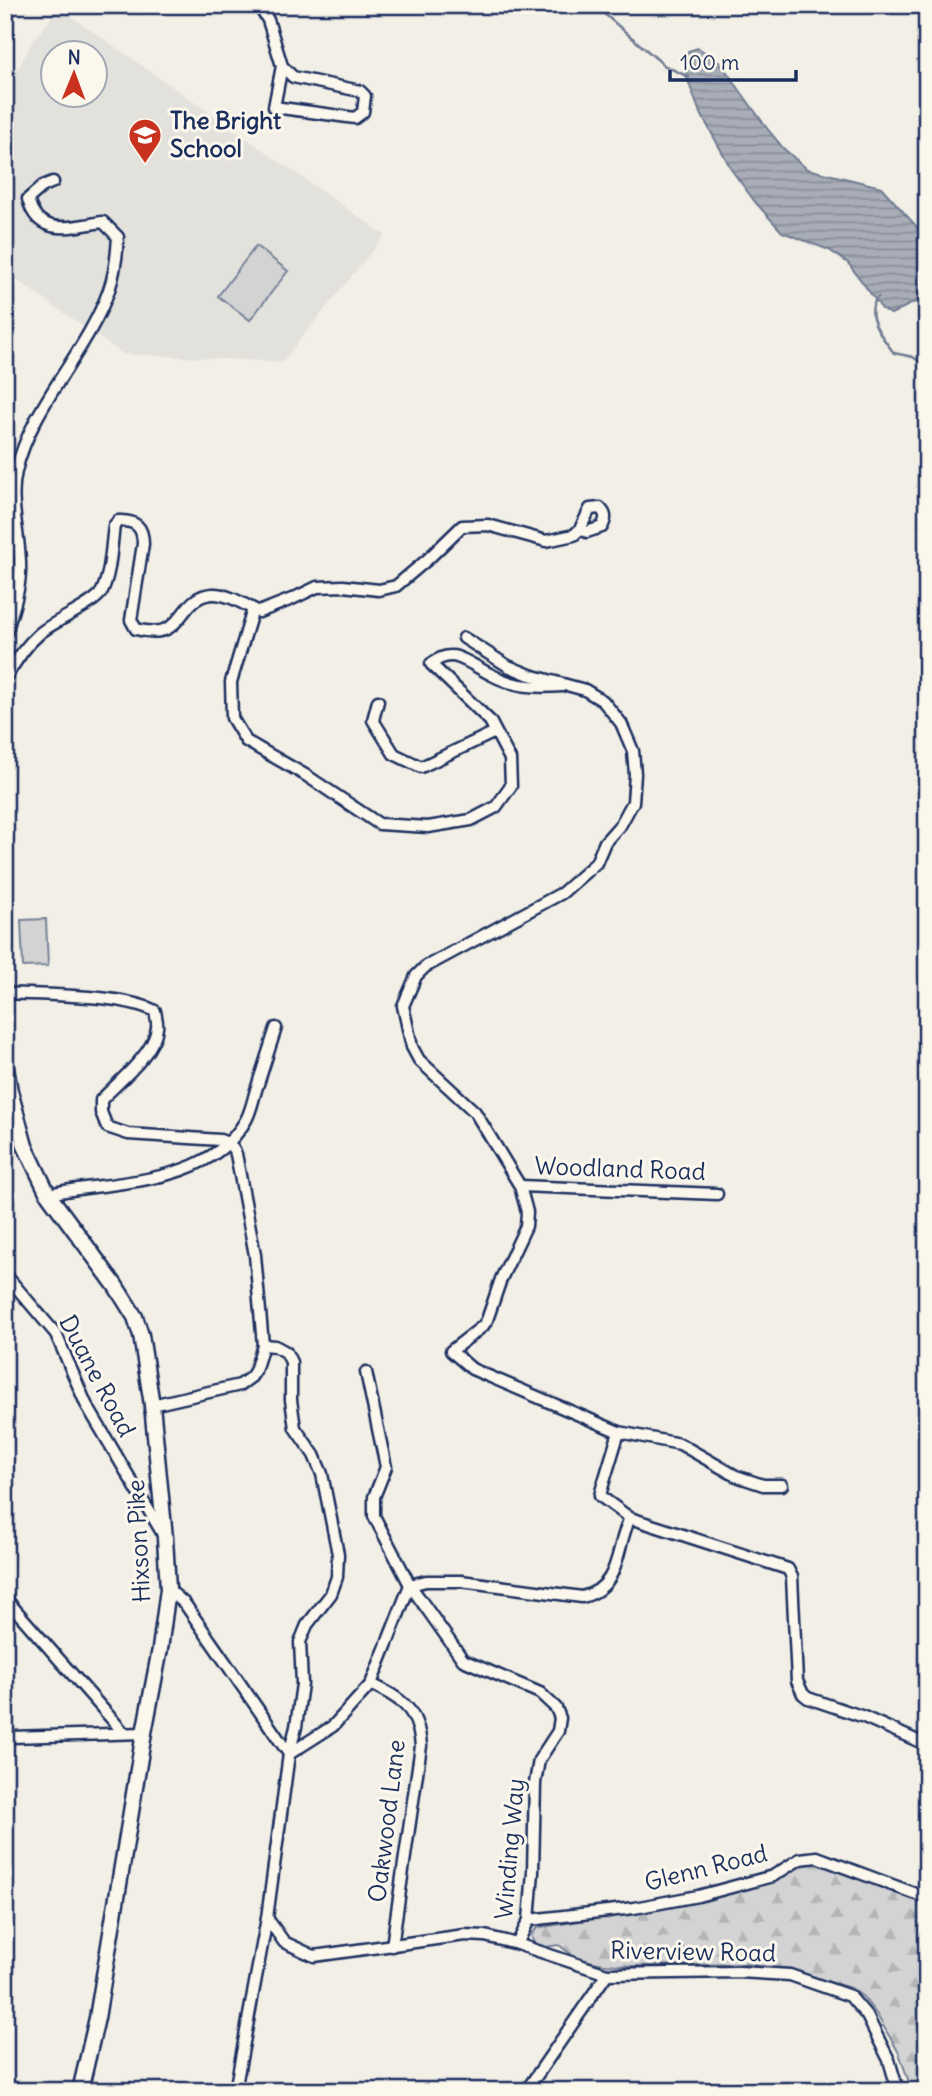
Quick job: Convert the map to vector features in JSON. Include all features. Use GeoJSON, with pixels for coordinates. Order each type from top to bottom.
{"type":"FeatureCollection","features":[{"type":"Feature","properties":{"kind":"main road","name":"Hixson Pike"},"geometry":{"type":"LineString","coordinates":[[5,1062],[25,1146],[48,1194],[115,1285],[135,1317],[141,1335],[152,1405],[165,1538],[168,1589],[160,1649],[97,2018],[80,2091]]}},
{"type":"Feature","properties":{"kind":"street"},"geometry":{"type":"LineString","coordinates":[[258,5],[268,20],[282,66],[274,107],[355,118],[363,112],[365,96],[360,91],[300,80],[282,66]]}},
{"type":"Feature","properties":{"kind":"street"},"geometry":{"type":"LineString","coordinates":[[5,636],[17,597],[20,572],[14,492],[16,472],[40,411],[88,332],[108,291],[116,263],[118,237],[103,222],[61,228],[40,222],[31,213],[28,199],[43,186],[53,182]]}},
{"type":"Feature","properties":{"kind":"street"},"geometry":{"type":"LineString","coordinates":[[5,678],[25,648],[40,632],[66,615],[90,604],[101,594],[107,576],[114,526],[118,522],[131,521],[138,525],[143,533],[131,620],[136,629],[161,632],[174,625],[199,597],[214,594],[229,597],[259,612],[317,587],[343,586],[379,590],[396,586],[462,526],[488,525],[546,541],[574,535],[580,529]]}},
{"type":"Feature","properties":{"kind":"street"},"geometry":{"type":"LineString","coordinates":[[7,545],[16,529]]}},
{"type":"Feature","properties":{"kind":"street"},"geometry":{"type":"LineString","coordinates":[[253,609],[231,682],[232,718],[246,741],[307,776],[379,824],[428,827],[471,820],[496,807],[511,786],[510,759],[490,721],[431,664],[440,658],[457,657],[496,677],[520,685],[538,688],[568,686]]}},
{"type":"Feature","properties":{"kind":"street"},"geometry":{"type":"LineString","coordinates":[[464,638],[508,666],[585,690],[603,701],[621,723],[633,751],[635,774],[633,802],[621,824],[605,842],[596,863],[578,876],[562,893],[425,967],[416,976],[403,1006],[408,1034],[419,1060],[475,1112],[520,1186],[527,1212],[526,1226],[501,1279],[484,1326],[451,1351],[472,1369],[619,1432],[680,1444],[736,1476],[763,1485],[782,1485]]}},
{"type":"Feature","properties":{"kind":"street"},"geometry":{"type":"LineString","coordinates":[[378,701],[373,720],[394,754],[421,767],[495,732]]}},
{"type":"Feature","properties":{"kind":"street"},"geometry":{"type":"LineString","coordinates":[[5,992],[111,1000],[143,1005],[155,1012],[158,1027],[153,1041],[139,1062],[101,1100],[101,1112],[107,1126],[128,1134],[220,1140],[230,1144],[236,1154],[255,1255],[263,1345],[255,1371],[240,1385],[152,1405]]}},
{"type":"Feature","properties":{"kind":"street"},"geometry":{"type":"LineString","coordinates":[[48,1194],[141,1181],[180,1171],[201,1164],[222,1146],[230,1144],[247,1118],[276,1028]]}},
{"type":"Feature","properties":{"kind":"street","name":"Woodland Road"},"geometry":{"type":"LineString","coordinates":[[520,1186],[717,1194]]}},
{"type":"Feature","properties":{"kind":"street","name":"Duane Road"},"geometry":{"type":"LineString","coordinates":[[5,1274],[56,1334],[86,1404],[165,1538]]}},
{"type":"Feature","properties":{"kind":"street"},"geometry":{"type":"LineString","coordinates":[[235,2091],[267,1918],[289,1754],[296,1727],[302,1684],[300,1642],[303,1632],[331,1594],[337,1577],[338,1554],[322,1474],[314,1455],[295,1428],[291,1362],[286,1352],[275,1346],[263,1345]]}},
{"type":"Feature","properties":{"kind":"street"},"geometry":{"type":"LineString","coordinates":[[289,1754],[333,1726],[370,1684],[410,1585],[374,1516],[374,1497],[386,1468],[366,1372]]}},
{"type":"Feature","properties":{"kind":"street"},"geometry":{"type":"LineString","coordinates":[[619,1432],[600,1496],[630,1518],[788,1569],[792,1577],[797,1681],[803,1694],[927,1745]]}},
{"type":"Feature","properties":{"kind":"street"},"geometry":{"type":"LineString","coordinates":[[410,1585],[426,1581],[461,1581],[582,1597],[596,1593],[607,1584],[630,1518]]}},
{"type":"Feature","properties":{"kind":"street","name":"Winding Way"},"geometry":{"type":"LineString","coordinates":[[410,1585],[463,1660],[540,1693],[556,1709],[560,1718],[558,1731],[539,1760],[535,1783],[529,1920],[517,1944]]}},
{"type":"Feature","properties":{"kind":"street"},"geometry":{"type":"LineString","coordinates":[[168,1589],[186,1604],[289,1754]]}},
{"type":"Feature","properties":{"kind":"street"},"geometry":{"type":"LineString","coordinates":[[5,1598],[124,1733]]}},
{"type":"Feature","properties":{"kind":"street","name":"Oakwood Lane"},"geometry":{"type":"LineString","coordinates":[[370,1684],[397,1696],[413,1714],[420,1727],[421,1746],[392,1946]]}},
{"type":"Feature","properties":{"kind":"street"},"geometry":{"type":"LineString","coordinates":[[5,1740],[11,1737],[144,1733]]}},
{"type":"Feature","properties":{"kind":"street","name":"Glenn Road"},"geometry":{"type":"LineString","coordinates":[[529,1920],[634,1908],[698,1896],[773,1876],[800,1859],[817,1857],[927,1898]]}},
{"type":"Feature","properties":{"kind":"street","name":"Riverview Road"},"geometry":{"type":"LineString","coordinates":[[267,1918],[284,1942],[314,1956],[465,1935],[485,1936],[517,1944],[607,1973],[739,1972],[790,1975],[850,1996],[867,2016],[889,2060],[898,2091]]}},
{"type":"Feature","properties":{"kind":"street"},"geometry":{"type":"LineString","coordinates":[[5,1923],[5,1964]]}},
{"type":"Feature","properties":{"kind":"street"},"geometry":{"type":"LineString","coordinates":[[526,2091],[607,1973]]}},
{"type":"Feature","properties":{"kind":"shaded area","name":"The Bright School"},"geometry":{"type":"Polygon","coordinates":[[[59,8],[102,38],[38,38],[38,108],[108,108],[108,42],[385,235],[282,362],[123,354],[5,272],[5,92],[33,41],[59,8]]]}},
{"type":"Feature","properties":{"kind":"shaded area"},"geometry":{"type":"Polygon","coordinates":[[[698,48],[719,61],[769,131],[783,148],[807,169],[881,187],[917,227],[925,251],[927,286],[921,299],[891,314],[882,309],[848,263],[829,250],[782,232],[756,203],[733,172],[699,110],[687,78],[685,62],[688,51],[698,48]]]}},
{"type":"Feature","properties":{"kind":"green space"},"geometry":{"type":"Polygon","coordinates":[[[256,246],[288,271],[250,320],[218,296],[256,246]]]}},
{"type":"Feature","properties":{"kind":"green space"},"geometry":{"type":"Polygon","coordinates":[[[46,919],[48,966],[23,967],[21,920],[46,919]]]}},
{"type":"Feature","properties":{"kind":"green space"},"geometry":{"type":"Polygon","coordinates":[[[807,1861],[825,1865],[927,1904],[927,2091],[912,2091],[899,2053],[877,2015],[863,1997],[851,1988],[786,1970],[748,1964],[605,1964],[577,1959],[559,1945],[545,1947],[534,1944],[531,1935],[537,1928],[646,1910],[779,1876],[807,1861]]]}},
{"type":"Feature","properties":{"kind":"waterway"},"geometry":{"type":"LineString","coordinates":[[594,5],[665,66],[689,77]]}},
{"type":"Feature","properties":{"kind":"waterway"},"geometry":{"type":"LineString","coordinates":[[878,297],[872,311],[873,318],[894,353],[913,357],[927,367]]}},
{"type":"Feature","properties":{"kind":"place","name":"The Bright School"},"geometry":{"type":"Point","coordinates":[145,165]}}]}
